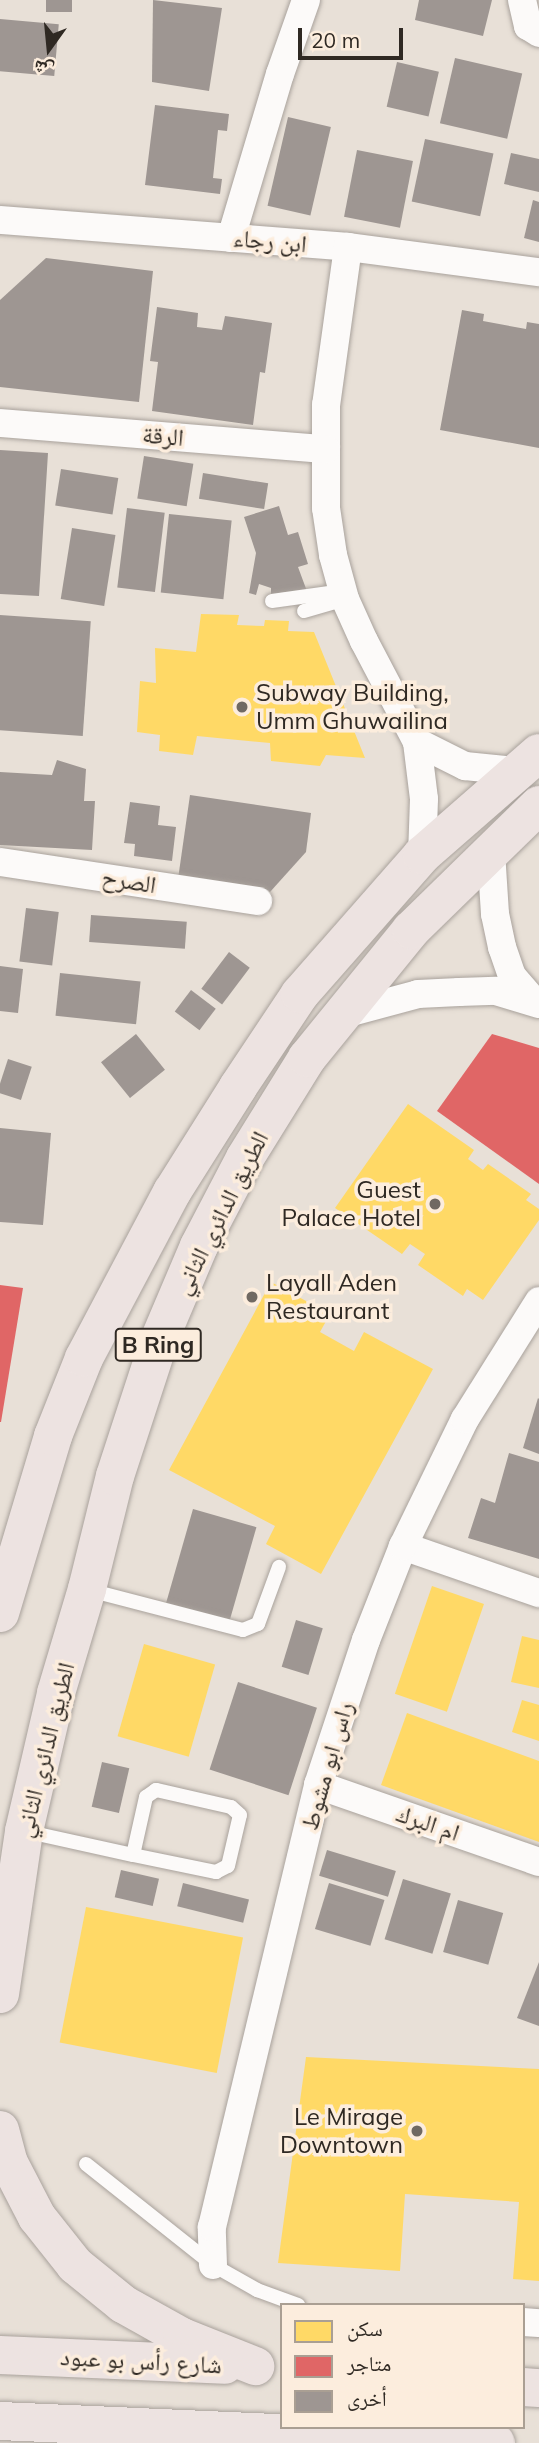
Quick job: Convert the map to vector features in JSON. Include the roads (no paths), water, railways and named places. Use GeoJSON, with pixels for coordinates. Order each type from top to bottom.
{"type":"FeatureCollection","features":[{"type":"Feature","properties":{"kind":"main road","name":"الطريق الدائري الثاني"},"geometry":{"type":"LineString","coordinates":[[0,1613],[53,1436],[84,1358],[172,1192],[300,994],[422,855],[527,762]]}},
{"type":"Feature","properties":{"kind":"main road","name":"الطريق الدائري الثاني"},"geometry":{"type":"LineString","coordinates":[[0,1994],[24,1831],[56,1693],[87,1589],[115,1476],[152,1363],[198,1246],[245,1158],[307,1058],[411,930],[539,805]]}},
{"type":"Feature","properties":{"kind":"main road"},"geometry":{"type":"LineString","coordinates":[[0,2130],[9,2162],[37,2217],[75,2264],[123,2304],[182,2337],[269,2367]]}},
{"type":"Feature","properties":{"kind":"main road","name":"شارع رأس بو عبود"},"geometry":{"type":"LineString","coordinates":[[0,2355],[269,2367]]}},
{"type":"Feature","properties":{"kind":"main road"},"geometry":{"type":"LineString","coordinates":[[0,2421],[496,2443]]}},
{"type":"Feature","properties":{"kind":"street"},"geometry":{"type":"LineString","coordinates":[[231,238],[280,74],[306,0]]}},
{"type":"Feature","properties":{"kind":"street","name":"ابن رجاء"},"geometry":{"type":"LineString","coordinates":[[0,220],[348,247],[539,272]]}},
{"type":"Feature","properties":{"kind":"street"},"geometry":{"type":"LineString","coordinates":[[348,247],[326,405],[326,508],[333,555],[344,595],[364,642],[417,742],[424,799],[422,855]]}},
{"type":"Feature","properties":{"kind":"street","name":"الرقة"},"geometry":{"type":"LineString","coordinates":[[0,423],[326,449]]}},
{"type":"Feature","properties":{"kind":"street"},"geometry":{"type":"LineString","coordinates":[[417,742],[465,765],[527,762]]}},
{"type":"Feature","properties":{"kind":"street"},"geometry":{"type":"LineString","coordinates":[[491,852],[495,914],[502,947],[512,976],[536,1003]]}},
{"type":"Feature","properties":{"kind":"street","name":"الصرح"},"geometry":{"type":"LineString","coordinates":[[0,862],[258,901]]}},
{"type":"Feature","properties":{"kind":"street"},"geometry":{"type":"LineString","coordinates":[[344,1014],[418,994],[496,991],[536,1003]]}},
{"type":"Feature","properties":{"kind":"street","name":"راس ابو مشوط"},"geometry":{"type":"LineString","coordinates":[[214,2265],[212,2227],[318,1785],[366,1640],[403,1546],[466,1419],[539,1301]]}},
{"type":"Feature","properties":{"kind":"street"},"geometry":{"type":"LineString","coordinates":[[403,1546],[539,1592]]}},
{"type":"Feature","properties":{"kind":"street","name":"ام البرك"},"geometry":{"type":"LineString","coordinates":[[318,1785],[539,1862]]}},
{"type":"Feature","properties":{"kind":"lane"},"geometry":{"type":"LineString","coordinates":[[272,601],[344,595]]}},
{"type":"Feature","properties":{"kind":"lane"},"geometry":{"type":"LineString","coordinates":[[304,611],[344,595]]}},
{"type":"Feature","properties":{"kind":"lane"},"geometry":{"type":"LineString","coordinates":[[87,1589],[243,1630],[258,1623],[279,1567]]}},
{"type":"Feature","properties":{"kind":"lane"},"geometry":{"type":"LineString","coordinates":[[24,1831],[133,1855],[221,1872],[230,1862],[240,1815],[231,1807],[156,1790],[146,1797],[133,1855]]}},
{"type":"Feature","properties":{"kind":"lane"},"geometry":{"type":"LineString","coordinates":[[86,2164],[214,2265],[257,2290],[293,2303]]}},
{"type":"Feature","properties":{"kind":"place","name":"Subway Building, Umm Ghuwailina"},"geometry":{"type":"Point","coordinates":[242,707]}},
{"type":"Feature","properties":{"kind":"place","name":"Guest Palace Hotel"},"geometry":{"type":"Point","coordinates":[435,1204]}},
{"type":"Feature","properties":{"kind":"place","name":"Layall Aden Restaurant"},"geometry":{"type":"Point","coordinates":[252,1297]}},
{"type":"Feature","properties":{"kind":"place","name":"Le Mirage Downtown"},"geometry":{"type":"Point","coordinates":[417,2131]}}]}
